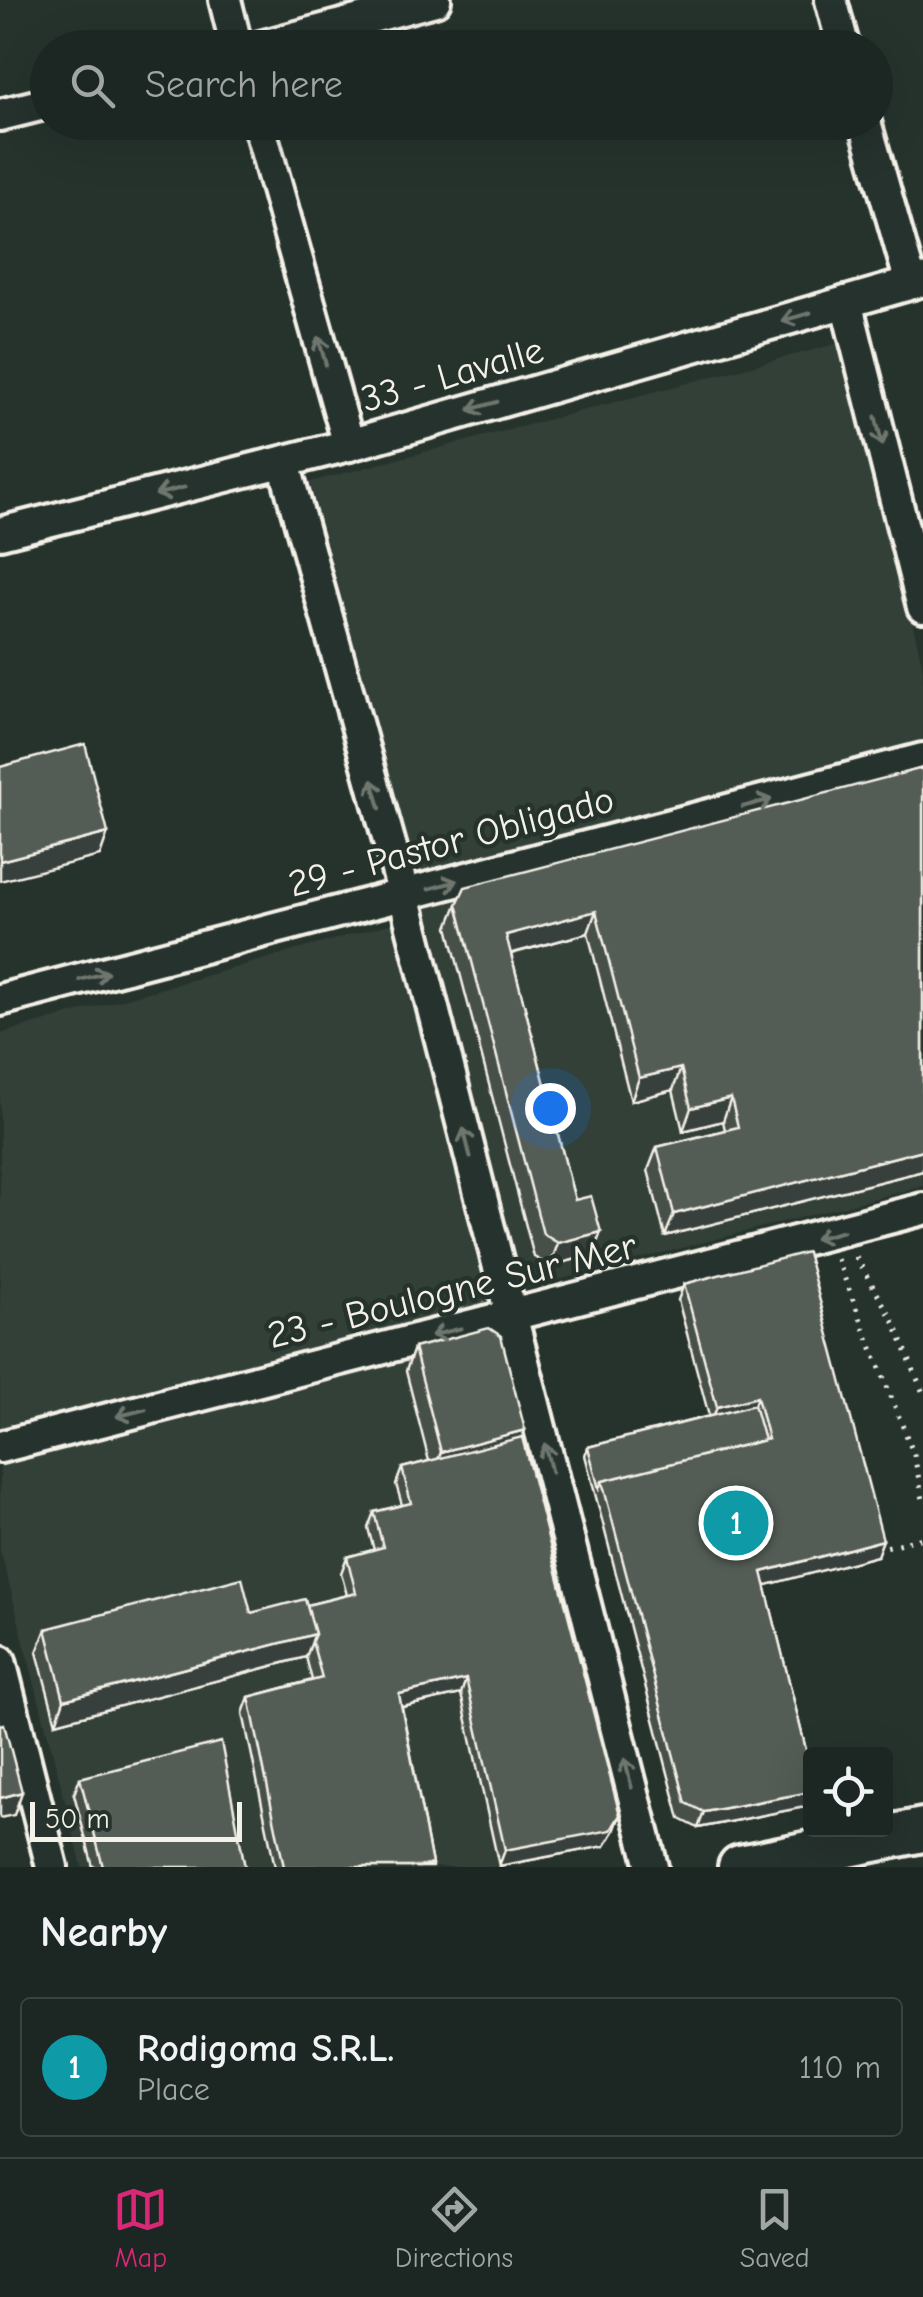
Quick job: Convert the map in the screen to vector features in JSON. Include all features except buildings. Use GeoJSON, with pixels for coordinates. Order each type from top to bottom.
{"type":"FeatureCollection","features":[{"type":"Feature","properties":{"kind":"main road"},"geometry":{"type":"LineString","coordinates":[[740,1867],[923,1830]]}},
{"type":"Feature","properties":{"kind":"street"},"geometry":{"type":"LineString","coordinates":[[225,0],[232,30]]}},
{"type":"Feature","properties":{"kind":"street"},"geometry":{"type":"LineString","coordinates":[[323,30],[435,0]]}},
{"type":"Feature","properties":{"kind":"street"},"geometry":{"type":"LineString","coordinates":[[831,0],[839,30]]}},
{"type":"Feature","properties":{"kind":"street"},"geometry":{"type":"LineString","coordinates":[[0,116],[30,108]]}},
{"type":"Feature","properties":{"kind":"street"},"geometry":{"type":"LineString","coordinates":[[263,140],[349,445]]}},
{"type":"Feature","properties":{"kind":"street"},"geometry":{"type":"LineString","coordinates":[[871,140],[917,282]]}},
{"type":"Feature","properties":{"kind":"street","name":"33 - Lavalle"},"geometry":{"type":"LineString","coordinates":[[0,533],[284,463],[917,282]]}},
{"type":"Feature","properties":{"kind":"street"},"geometry":{"type":"LineString","coordinates":[[846,302],[923,607]]}},
{"type":"Feature","properties":{"kind":"street"},"geometry":{"type":"LineString","coordinates":[[284,463],[404,895],[652,1867]]}},
{"type":"Feature","properties":{"kind":"street","name":"29 - Pastor Obligado"},"geometry":{"type":"LineString","coordinates":[[0,1000],[923,759]]}},
{"type":"Feature","properties":{"kind":"street","name":"23 - Boulogne Sur Mer"},"geometry":{"type":"LineString","coordinates":[[0,1447],[923,1209]]}},
{"type":"Feature","properties":{"kind":"street"},"geometry":{"type":"LineString","coordinates":[[0,1661],[52,1867]]}},
{"type":"Feature","properties":{"kind":"path"},"geometry":{"type":"LineString","coordinates":[[834,1233],[895,1324],[923,1393]]}},
{"type":"Feature","properties":{"kind":"path"},"geometry":{"type":"LineString","coordinates":[[834,1233],[914,1455],[923,1500]]}},
{"type":"Feature","properties":{"kind":"path"},"geometry":{"type":"LineString","coordinates":[[876,1550],[923,1538]]}},
{"type":"Feature","properties":{"kind":"shaded area"},"geometry":{"type":"Polygon","coordinates":[[[847,341],[923,668],[923,1186],[492,1297],[611,1841],[492,1867],[82,1867],[0,1549],[0,1034],[428,913],[310,482],[847,341]]]}},
{"type":"Feature","properties":{"kind":"place","name":"Rodigoma S.R.L."},"geometry":{"type":"Point","coordinates":[736,1523]}}]}
